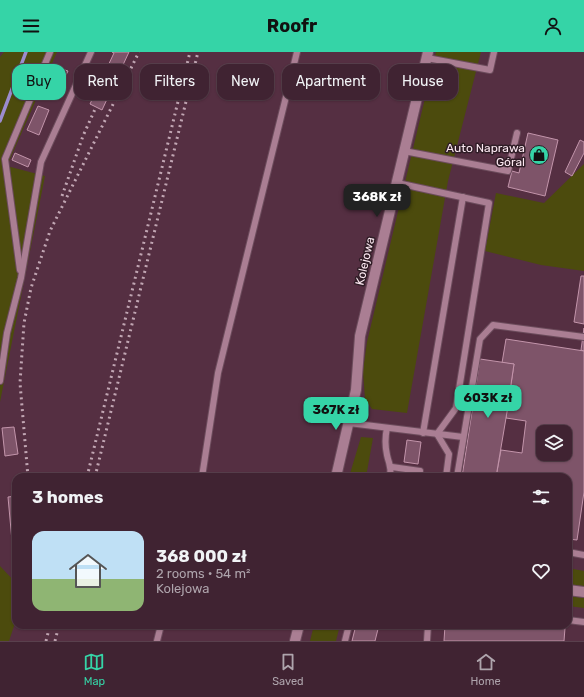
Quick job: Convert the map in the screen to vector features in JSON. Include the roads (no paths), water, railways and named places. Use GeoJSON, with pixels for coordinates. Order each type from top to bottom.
{"type":"FeatureCollection","features":[{"type":"Feature","properties":{"kind":"street","name":"Kolejowa"},"geometry":{"type":"LineString","coordinates":[[337,473],[356,390],[360,336],[428,55]]}},
{"type":"Feature","properties":{"kind":"street"},"geometry":{"type":"LineString","coordinates":[[572,590],[584,592]]}},
{"type":"Feature","properties":{"kind":"street"},"geometry":{"type":"LineString","coordinates":[[295,641],[298,629]]}},
{"type":"Feature","properties":{"kind":"lane"},"geometry":{"type":"LineString","coordinates":[[20,278],[5,159],[50,52]]}},
{"type":"Feature","properties":{"kind":"lane"},"geometry":{"type":"LineString","coordinates":[[0,381],[7,332],[20,278],[41,162],[91,52]]}},
{"type":"Feature","properties":{"kind":"lane"},"geometry":{"type":"LineString","coordinates":[[203,473],[218,372],[297,52]]}},
{"type":"Feature","properties":{"kind":"lane"},"geometry":{"type":"LineString","coordinates":[[428,55],[490,70],[494,52]]}},
{"type":"Feature","properties":{"kind":"lane"},"geometry":{"type":"LineString","coordinates":[[404,152],[508,171],[517,133]]}},
{"type":"Feature","properties":{"kind":"lane"},"geometry":{"type":"LineString","coordinates":[[396,183],[489,203],[456,408],[438,434]]}},
{"type":"Feature","properties":{"kind":"lane"},"geometry":{"type":"LineString","coordinates":[[423,432],[463,197]]}},
{"type":"Feature","properties":{"kind":"lane"},"geometry":{"type":"LineString","coordinates":[[458,473],[480,339],[493,325],[584,337]]}},
{"type":"Feature","properties":{"kind":"lane"},"geometry":{"type":"LineString","coordinates":[[349,423],[463,438]]}},
{"type":"Feature","properties":{"kind":"lane"},"geometry":{"type":"LineString","coordinates":[[386,428],[385,440],[387,456],[392,467],[391,473]]}},
{"type":"Feature","properties":{"kind":"lane"},"geometry":{"type":"LineString","coordinates":[[438,434],[449,454],[447,473]]}},
{"type":"Feature","properties":{"kind":"lane"},"geometry":{"type":"LineString","coordinates":[[392,467],[420,471],[420,473]]}},
{"type":"Feature","properties":{"kind":"lane"},"geometry":{"type":"LineString","coordinates":[[572,553],[584,555]]}},
{"type":"Feature","properties":{"kind":"lane"},"geometry":{"type":"LineString","coordinates":[[572,620],[584,622]]}},
{"type":"Feature","properties":{"kind":"lane"},"geometry":{"type":"LineString","coordinates":[[157,641],[160,629]]}},
{"type":"Feature","properties":{"kind":"lane"},"geometry":{"type":"LineString","coordinates":[[344,641],[348,629]]}},
{"type":"Feature","properties":{"kind":"lane"},"geometry":{"type":"LineString","coordinates":[[426,641],[428,629]]}},
{"type":"Feature","properties":{"kind":"waterway"},"geometry":{"type":"LineString","coordinates":[[0,121],[26,52]]}},
{"type":"Feature","properties":{"kind":"railway"},"geometry":{"type":"LineString","coordinates":[[28,473],[20,383],[24,323],[31,288],[50,231],[139,52]]}},
{"type":"Feature","properties":{"kind":"railway"},"geometry":{"type":"LineString","coordinates":[[88,473],[190,52]]}},
{"type":"Feature","properties":{"kind":"railway"},"geometry":{"type":"LineString","coordinates":[[96,473],[198,52]]}},
{"type":"Feature","properties":{"kind":"railway"},"geometry":{"type":"LineString","coordinates":[[62,196],[83,136],[96,107]]}},
{"type":"Feature","properties":{"kind":"railway"},"geometry":{"type":"LineString","coordinates":[[46,641],[49,629]]}},
{"type":"Feature","properties":{"kind":"railway"},"geometry":{"type":"LineString","coordinates":[[55,641],[58,629]]}},
{"type":"Feature","properties":{"kind":"place","name":"Auto Naprawa Góral"},"geometry":{"type":"Point","coordinates":[539,155]}}]}
